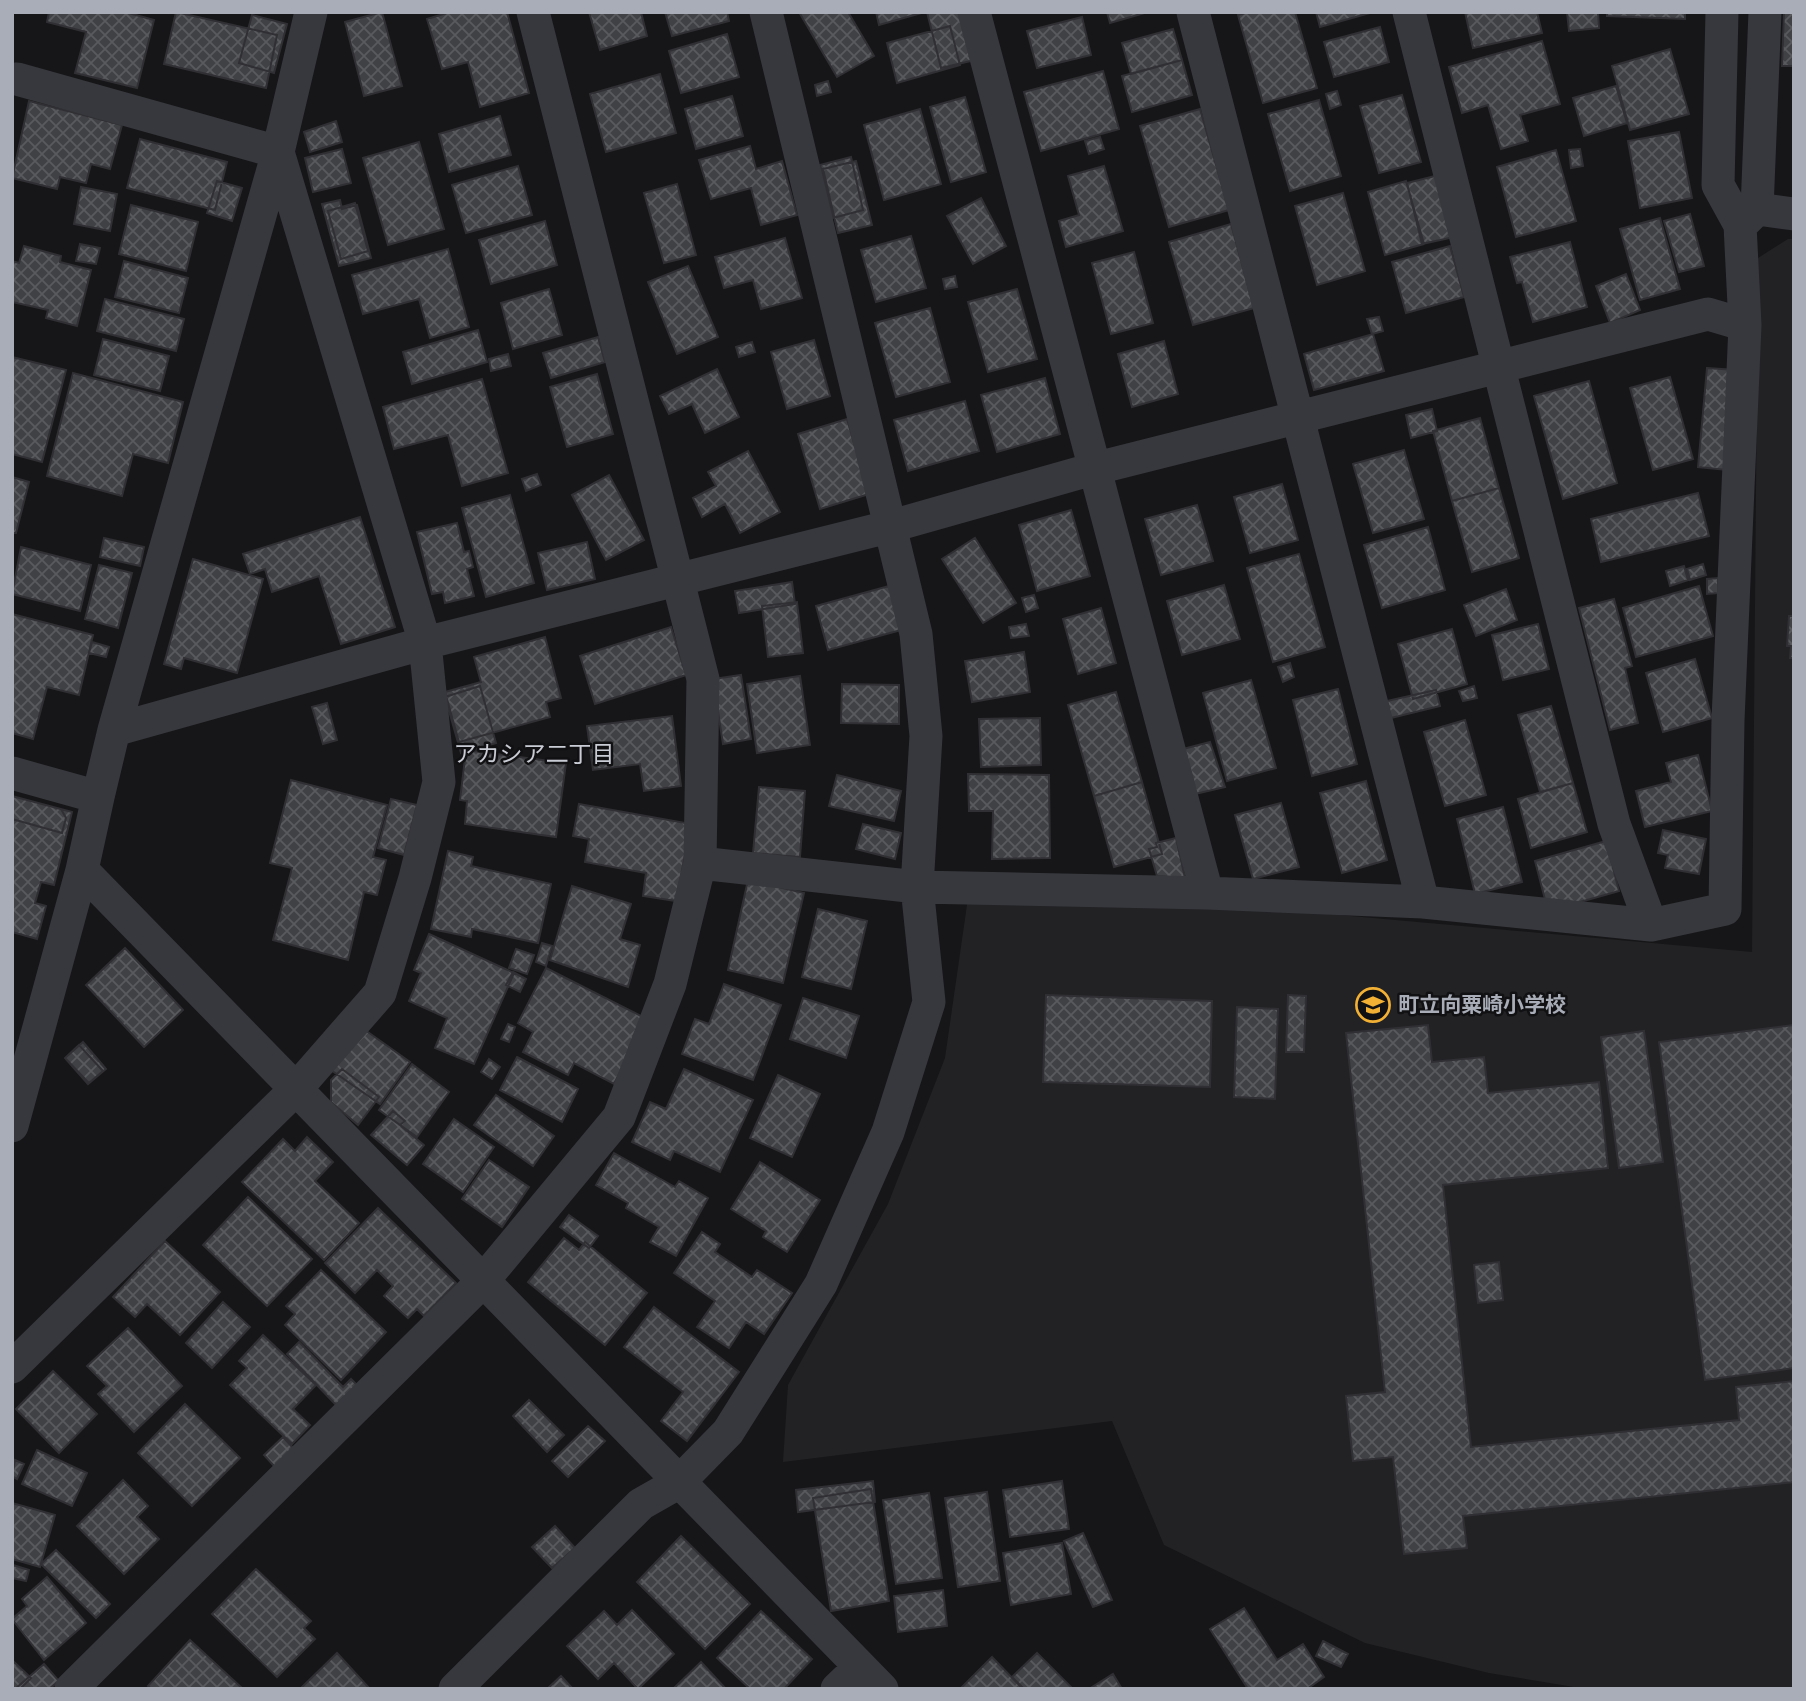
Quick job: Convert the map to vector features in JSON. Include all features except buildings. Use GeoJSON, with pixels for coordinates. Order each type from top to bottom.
{"type":"FeatureCollection","features":[{"type":"Feature","properties":{"kind":"street"},"geometry":{"type":"LineString","coordinates":[[12,1126],[82,870],[114,730],[278,152],[311,12]]}},
{"type":"Feature","properties":{"kind":"street"},"geometry":{"type":"LineString","coordinates":[[71,1689],[482,1282],[620,1117],[670,984],[700,863],[703,679],[533,12]]}},
{"type":"Feature","properties":{"kind":"street"},"geometry":{"type":"LineString","coordinates":[[455,1689],[641,1504],[678,1483],[728,1432],[821,1284],[888,1132],[929,1002],[917,887],[926,736],[916,634],[766,12]]}},
{"type":"Feature","properties":{"kind":"street"},"geometry":{"type":"LineString","coordinates":[[974,12],[1207,893]]}},
{"type":"Feature","properties":{"kind":"street"},"geometry":{"type":"LineString","coordinates":[[1193,12],[1423,902]]}},
{"type":"Feature","properties":{"kind":"street"},"geometry":{"type":"LineString","coordinates":[[1409,12],[1614,824],[1651,925]]}},
{"type":"Feature","properties":{"kind":"street"},"geometry":{"type":"LineString","coordinates":[[1722,12],[1718,185],[1749,217],[1794,214]]}},
{"type":"Feature","properties":{"kind":"street"},"geometry":{"type":"LineString","coordinates":[[700,863],[917,887],[1207,893],[1423,902],[1651,925],[1725,909],[1728,720],[1749,217],[1765,12]]}},
{"type":"Feature","properties":{"kind":"street"},"geometry":{"type":"LineString","coordinates":[[14,83],[278,152]]}},
{"type":"Feature","properties":{"kind":"street"},"geometry":{"type":"LineString","coordinates":[[12,1367],[296,1089],[380,993],[415,878],[439,782],[425,643],[278,152]]}},
{"type":"Feature","properties":{"kind":"street"},"geometry":{"type":"LineString","coordinates":[[114,730],[425,643],[892,526],[1093,469],[1708,314],[1745,325]]}},
{"type":"Feature","properties":{"kind":"street"},"geometry":{"type":"LineString","coordinates":[[12,773],[98,797]]}},
{"type":"Feature","properties":{"kind":"street"},"geometry":{"type":"LineString","coordinates":[[82,870],[678,1483],[860,1681]]}},
{"type":"Feature","properties":{"kind":"shaded area","name":"町立向粟崎小学校"},"geometry":{"type":"Polygon","coordinates":[[[1788,239],[1794,239],[1794,1689],[1586,1689],[1489,1673],[1365,1643],[1164,1545],[1112,1421],[783,1462],[788,1385],[888,1204],[945,1058],[968,898],[1228,905],[1752,952],[1758,258],[1788,239]]]}},
{"type":"Feature","properties":{"kind":"place","name":"町立向粟崎小学校"},"geometry":{"type":"Point","coordinates":[1373,1005]}},
{"type":"Feature","properties":{"kind":"district","name":"アカシア二丁目"},"geometry":{"type":"Point","coordinates":[534,754]}}]}
